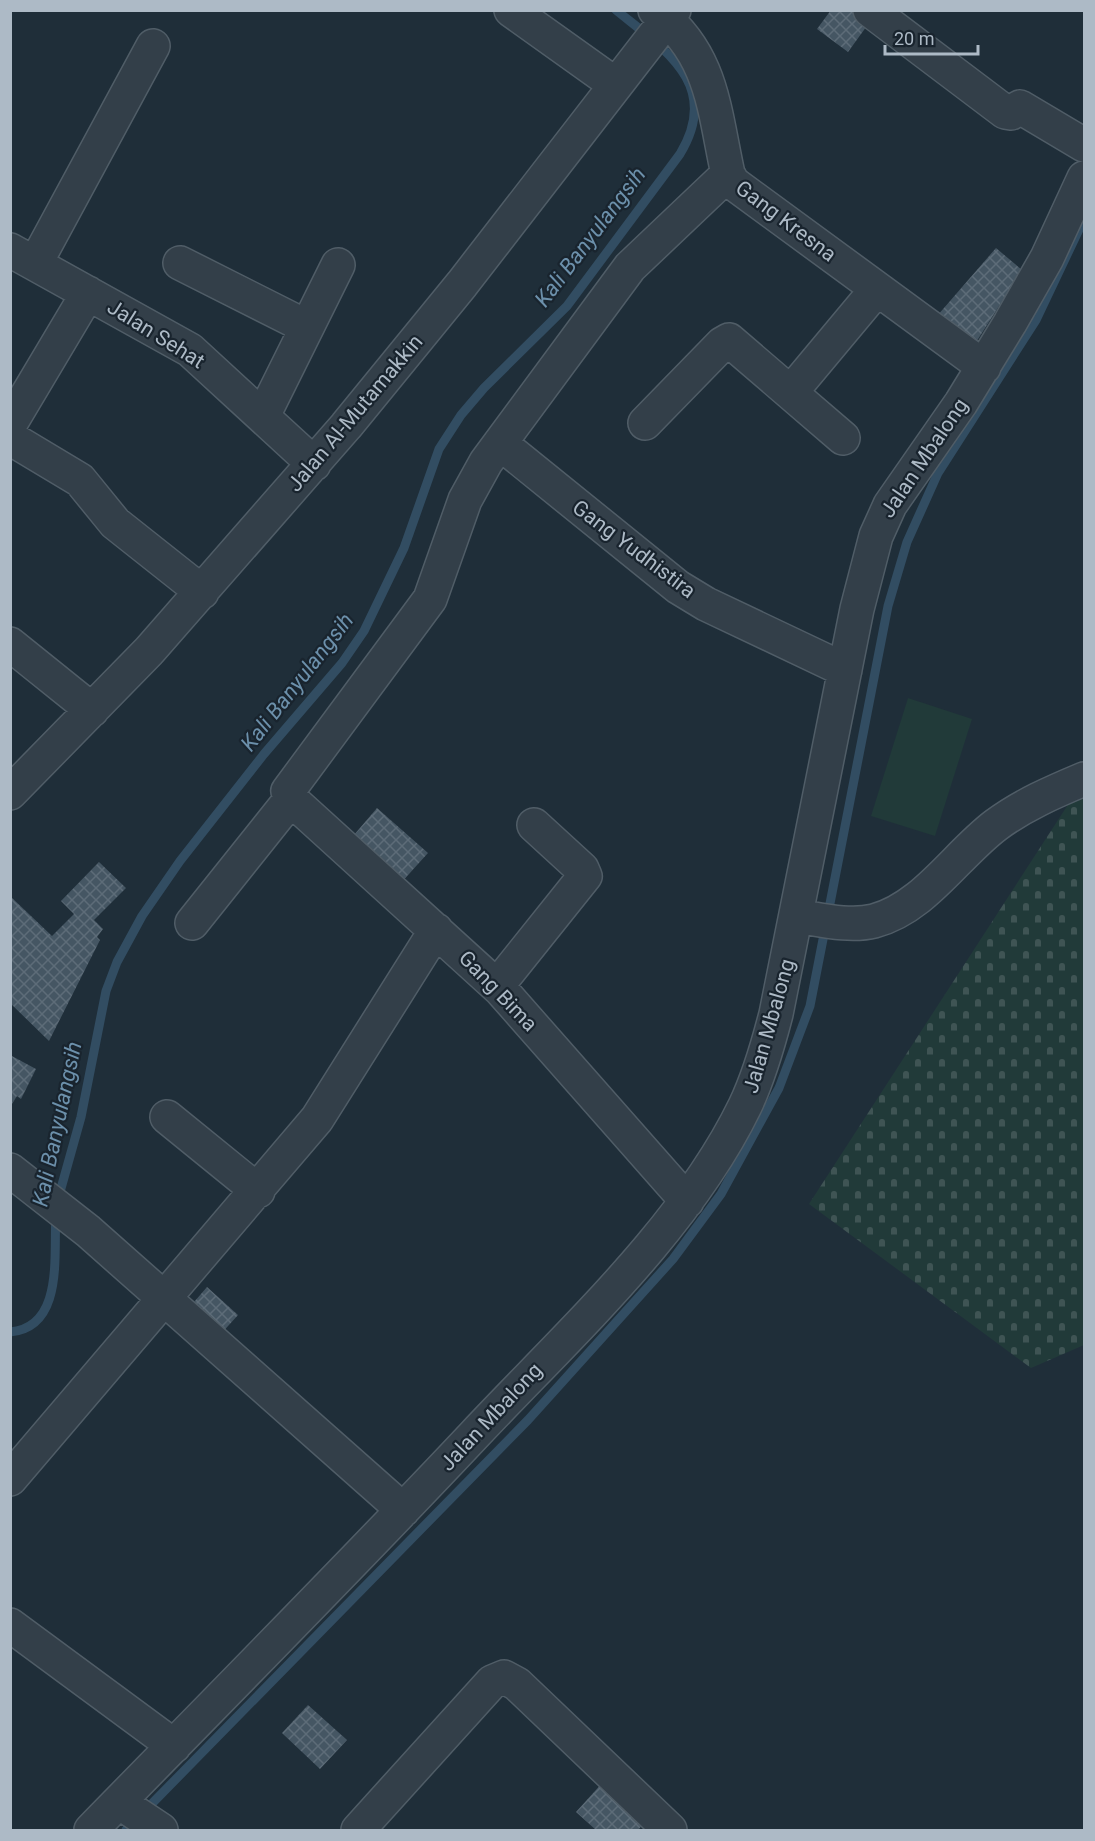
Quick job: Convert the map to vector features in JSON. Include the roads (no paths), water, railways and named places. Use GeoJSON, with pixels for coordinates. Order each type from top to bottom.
{"type":"FeatureCollection","features":[{"type":"Feature","properties":{"kind":"street"},"geometry":{"type":"LineString","coordinates":[[511,10],[618,82]]}},
{"type":"Feature","properties":{"kind":"street"},"geometry":{"type":"LineString","coordinates":[[870,10],[1005,112],[1011,113],[1020,107],[1084,145]]}},
{"type":"Feature","properties":{"kind":"street","name":"Jalan Al-Mutamakkin"},"geometry":{"type":"LineString","coordinates":[[10,793],[149,651],[314,464],[462,284],[618,82],[665,16]]}},
{"type":"Feature","properties":{"kind":"street","name":"Gang Kresna"},"geometry":{"type":"LineString","coordinates":[[665,16],[685,39],[712,94],[728,174],[733,183],[984,367]]}},
{"type":"Feature","properties":{"kind":"street"},"geometry":{"type":"LineString","coordinates":[[23,257],[153,46]]}},
{"type":"Feature","properties":{"kind":"street"},"geometry":{"type":"LineString","coordinates":[[192,923],[291,799],[288,791],[290,785],[376,675],[430,599],[470,489],[500,443],[630,267],[728,174]]}},
{"type":"Feature","properties":{"kind":"street","name":"Jalan Mbalong"},"geometry":{"type":"LineString","coordinates":[[91,1830],[123,1805],[174,1746],[403,1510],[595,1306],[687,1200],[734,1128],[759,1072],[776,1014],[818,919],[845,670],[864,577],[880,523],[984,367],[1047,258],[1084,178]]}},
{"type":"Feature","properties":{"kind":"street","name":"Jalan Sehat"},"geometry":{"type":"LineString","coordinates":[[23,257],[190,350],[314,464]]}},
{"type":"Feature","properties":{"kind":"street"},"geometry":{"type":"LineString","coordinates":[[180,263],[307,327]]}},
{"type":"Feature","properties":{"kind":"street"},"geometry":{"type":"LineString","coordinates":[[263,416],[338,265]]}},
{"type":"Feature","properties":{"kind":"street"},"geometry":{"type":"LineString","coordinates":[[791,392],[877,289]]}},
{"type":"Feature","properties":{"kind":"street"},"geometry":{"type":"LineString","coordinates":[[10,424],[87,293]]}},
{"type":"Feature","properties":{"kind":"street"},"geometry":{"type":"LineString","coordinates":[[645,423],[726,340],[734,342],[843,438]]}},
{"type":"Feature","properties":{"kind":"street"},"geometry":{"type":"LineString","coordinates":[[10,438],[76,477],[115,523],[202,591]]}},
{"type":"Feature","properties":{"kind":"street","name":"Gang Yudhistira"},"geometry":{"type":"LineString","coordinates":[[500,443],[678,587],[706,603],[845,670]]}},
{"type":"Feature","properties":{"kind":"street"},"geometry":{"type":"LineString","coordinates":[[10,644],[92,710]]}},
{"type":"Feature","properties":{"kind":"street"},"geometry":{"type":"LineString","coordinates":[[818,919],[873,921],[900,909],[926,890],[1001,822],[1035,801],[1084,779]]}},
{"type":"Feature","properties":{"kind":"street","name":"Gang Bima"},"geometry":{"type":"LineString","coordinates":[[291,799],[497,987],[687,1200]]}},
{"type":"Feature","properties":{"kind":"street"},"geometry":{"type":"LineString","coordinates":[[497,987],[585,876],[582,869],[534,825]]}},
{"type":"Feature","properties":{"kind":"street"},"geometry":{"type":"LineString","coordinates":[[10,1479],[258,1191],[317,1119],[436,930]]}},
{"type":"Feature","properties":{"kind":"street"},"geometry":{"type":"LineString","coordinates":[[167,1117],[258,1191]]}},
{"type":"Feature","properties":{"kind":"street"},"geometry":{"type":"LineString","coordinates":[[12,1171],[88,1231],[403,1510]]}},
{"type":"Feature","properties":{"kind":"street"},"geometry":{"type":"LineString","coordinates":[[10,1624],[174,1746]]}},
{"type":"Feature","properties":{"kind":"street"},"geometry":{"type":"LineString","coordinates":[[358,1830],[492,1682],[504,1677],[517,1684],[670,1830]]}},
{"type":"Feature","properties":{"kind":"street"},"geometry":{"type":"LineString","coordinates":[[123,1805],[161,1830]]}},
{"type":"Feature","properties":{"kind":"waterway","name":"Kali Banyulangsih"},"geometry":{"type":"LineString","coordinates":[[58,1199],[81,1117],[106,991],[117,962],[142,916],[180,861],[264,754],[342,663],[364,631],[404,548],[439,449],[461,415],[484,388],[567,306],[680,154],[691,130],[695,108],[691,89],[682,71],[669,55],[616,10]]}},
{"type":"Feature","properties":{"kind":"waterway"},"geometry":{"type":"LineString","coordinates":[[126,1830],[528,1420],[673,1259],[721,1194],[779,1088],[810,1006],[888,606],[907,542],[938,473],[1036,320],[1084,219]]}},
{"type":"Feature","properties":{"kind":"waterway","name":"Kali Banyulangsih"},"geometry":{"type":"LineString","coordinates":[[10,1332],[28,1327],[40,1317],[48,1303],[55,1267],[56,1215]]}}]}
